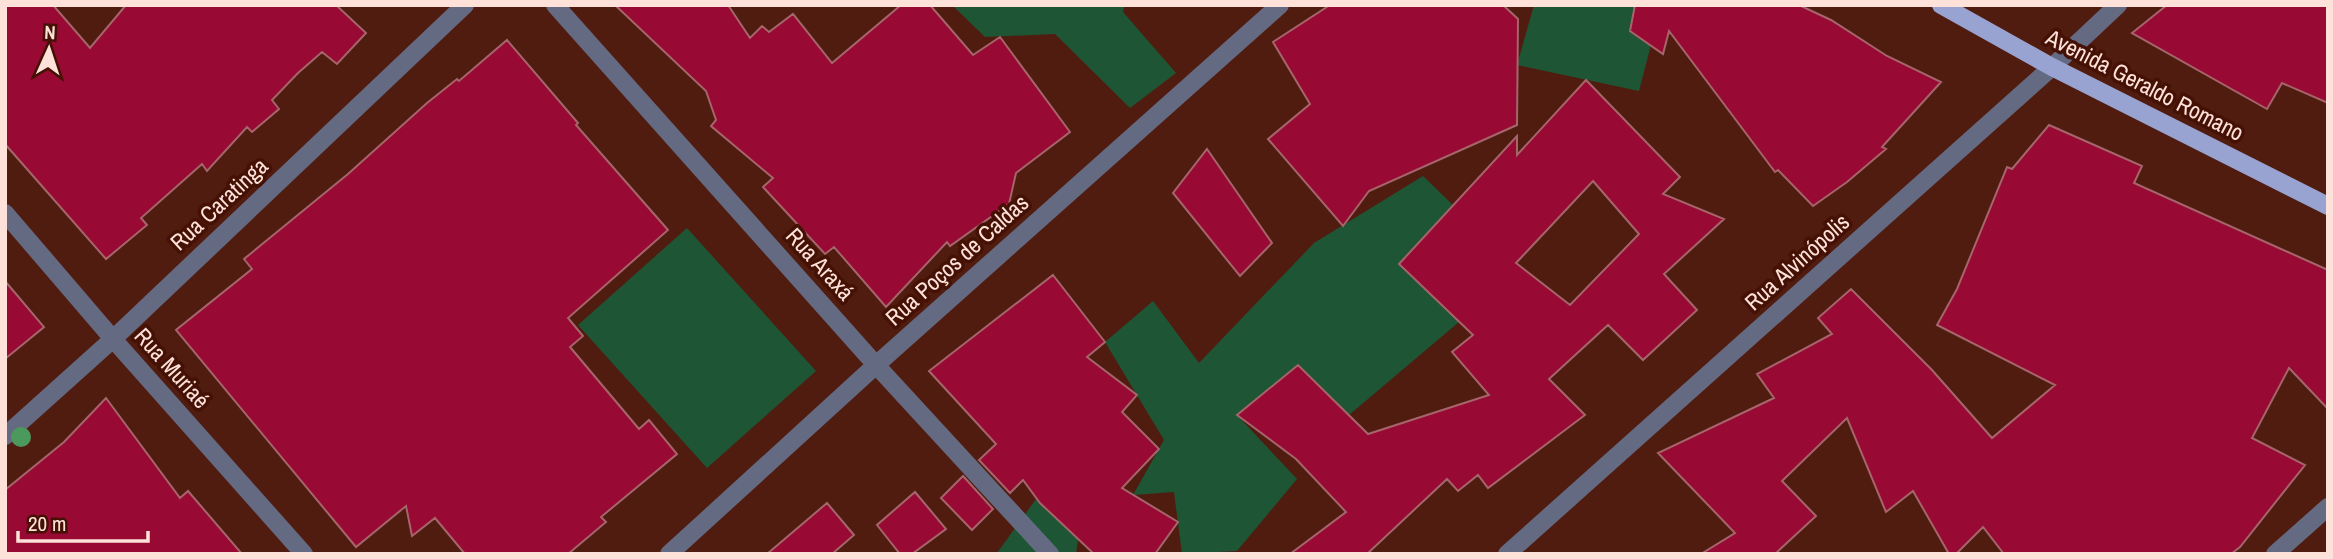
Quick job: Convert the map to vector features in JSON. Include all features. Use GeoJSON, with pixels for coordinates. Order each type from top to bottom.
{"type":"FeatureCollection","features":[{"type":"Feature","properties":{"kind":"main road","name":"Avenida Geraldo Romano"},"geometry":{"type":"LineString","coordinates":[[1941,5],[2052,67],[2328,206]]}},
{"type":"Feature","properties":{"kind":"street","name":"Rua Caratinga"},"geometry":{"type":"LineString","coordinates":[[5,436],[113,339],[465,5]]}},
{"type":"Feature","properties":{"kind":"street","name":"Rua Araxá"},"geometry":{"type":"LineString","coordinates":[[555,5],[876,365],[1051,554]]}},
{"type":"Feature","properties":{"kind":"street","name":"Rua Poços de Caldas"},"geometry":{"type":"LineString","coordinates":[[669,554],[876,365],[1280,5]]}},
{"type":"Feature","properties":{"kind":"street","name":"Rua Alvinópolis"},"geometry":{"type":"LineString","coordinates":[[1507,554],[2118,5]]}},
{"type":"Feature","properties":{"kind":"street","name":"Rua Muriaé"},"geometry":{"type":"LineString","coordinates":[[5,213],[304,554]]}},
{"type":"Feature","properties":{"kind":"street"},"geometry":{"type":"LineString","coordinates":[[2275,554],[2328,506]]}},
{"type":"Feature","properties":{"kind":"green space"},"geometry":{"type":"Polygon","coordinates":[[[952,5],[1125,5],[1123,12],[1176,73],[1130,108],[1055,34],[985,37],[952,5]]]}},
{"type":"Feature","properties":{"kind":"green space"},"geometry":{"type":"Polygon","coordinates":[[[1534,5],[1635,5],[1653,37],[1639,91],[1517,65],[1534,5]]]}},
{"type":"Feature","properties":{"kind":"green space"},"geometry":{"type":"Polygon","coordinates":[[[1423,176],[1453,205],[1399,264],[1459,322],[1349,415],[1298,365],[1237,415],[1297,479],[1237,551],[1182,554],[1174,492],[1133,495],[1164,440],[1105,342],[1153,301],[1199,363],[1314,243],[1423,176]]]}},
{"type":"Feature","properties":{"kind":"green space"},"geometry":{"type":"Polygon","coordinates":[[[687,228],[816,371],[707,468],[578,325],[687,228]]]}},
{"type":"Feature","properties":{"kind":"green space"},"geometry":{"type":"Polygon","coordinates":[[[1036,499],[1095,504],[1078,539],[1076,554],[997,553],[1036,499]]]}},
{"type":"Feature","properties":{"kind":"building"},"geometry":{"type":"Polygon","coordinates":[[[5,5],[53,5],[90,48],[126,5],[336,5],[366,33],[337,64],[322,52],[272,100],[279,109],[252,132],[247,127],[207,171],[202,164],[141,218],[147,225],[106,259],[5,144],[5,5]]]}},
{"type":"Feature","properties":{"kind":"building"},"geometry":{"type":"Polygon","coordinates":[[[615,5],[728,5],[750,38],[762,26],[769,32],[793,14],[832,63],[901,5],[930,5],[973,55],[1000,37],[1070,132],[1016,173],[1009,204],[950,246],[947,242],[886,307],[834,247],[825,254],[763,187],[773,178],[711,126],[716,120],[706,91],[615,5]]]}},
{"type":"Feature","properties":{"kind":"building"},"geometry":{"type":"Polygon","coordinates":[[[1330,5],[1503,5],[1518,19],[1517,125],[1369,191],[1343,226],[1268,139],[1310,104],[1273,42],[1330,5]]]}},
{"type":"Feature","properties":{"kind":"building"},"geometry":{"type":"Polygon","coordinates":[[[1635,5],[1799,5],[1831,20],[1887,56],[1941,82],[1882,147],[1886,149],[1813,206],[1778,170],[1775,172],[1669,31],[1663,54],[1630,31],[1635,5]]]}},
{"type":"Feature","properties":{"kind":"building"},"geometry":{"type":"Polygon","coordinates":[[[2167,5],[2328,5],[2328,103],[2282,83],[2267,109],[2132,33],[2167,5]]]}},
{"type":"Feature","properties":{"kind":"building"},"geometry":{"type":"Polygon","coordinates":[[[507,40],[578,123],[576,125],[668,230],[568,318],[583,336],[570,347],[639,429],[649,420],[677,454],[601,517],[606,522],[568,554],[465,554],[435,518],[412,536],[406,506],[356,547],[176,330],[252,269],[244,259],[348,174],[427,103],[457,79],[459,81],[507,40]]]}},
{"type":"Feature","properties":{"kind":"building"},"geometry":{"type":"Polygon","coordinates":[[[1586,80],[1680,177],[1663,194],[1724,219],[1664,274],[1697,310],[1643,360],[1608,325],[1549,379],[1585,415],[1488,488],[1478,475],[1458,491],[1447,479],[1367,554],[1290,554],[1346,512],[1296,459],[1237,415],[1298,365],[1368,434],[1489,395],[1452,352],[1473,335],[1399,264],[1517,136],[1517,155],[1586,80]],[[1593,181],[1516,263],[1570,305],[1639,234],[1593,181]]]}},
{"type":"Feature","properties":{"kind":"building"},"geometry":{"type":"Polygon","coordinates":[[[2049,125],[2142,166],[2134,183],[2328,270],[2328,409],[2289,368],[2252,438],[2305,465],[2240,547],[2231,554],[2004,554],[1983,527],[1956,554],[1949,554],[1913,491],[1886,512],[1847,418],[1782,481],[1816,516],[1775,554],[1701,554],[1735,533],[1658,453],[1774,398],[1757,374],[1832,334],[1818,318],[1851,289],[1932,370],[1992,438],[2055,385],[1937,325],[1957,289],[2007,167],[2012,169],[2049,125]]]}},
{"type":"Feature","properties":{"kind":"building"},"geometry":{"type":"Polygon","coordinates":[[[1207,149],[1272,243],[1240,276],[1173,193],[1207,149]]]}},
{"type":"Feature","properties":{"kind":"building"},"geometry":{"type":"Polygon","coordinates":[[[1053,275],[1105,342],[1087,357],[1137,395],[1122,412],[1159,449],[1122,488],[1178,522],[1155,554],[1094,554],[1040,503],[1023,480],[1010,493],[979,460],[996,444],[929,371],[1053,275]]]}},
{"type":"Feature","properties":{"kind":"building"},"geometry":{"type":"Polygon","coordinates":[[[5,281],[44,327],[5,359],[5,281]]]}},
{"type":"Feature","properties":{"kind":"building"},"geometry":{"type":"Polygon","coordinates":[[[106,398],[180,498],[188,491],[242,554],[5,554],[5,490],[64,442],[106,398]]]}},
{"type":"Feature","properties":{"kind":"building"},"geometry":{"type":"Polygon","coordinates":[[[963,476],[993,509],[972,530],[941,498],[963,476]]]}},
{"type":"Feature","properties":{"kind":"building"},"geometry":{"type":"Polygon","coordinates":[[[915,492],[946,529],[912,554],[900,554],[877,525],[915,492]]]}},
{"type":"Feature","properties":{"kind":"building"},"geometry":{"type":"Polygon","coordinates":[[[827,503],[854,535],[832,554],[767,554],[827,503]]]}}]}
